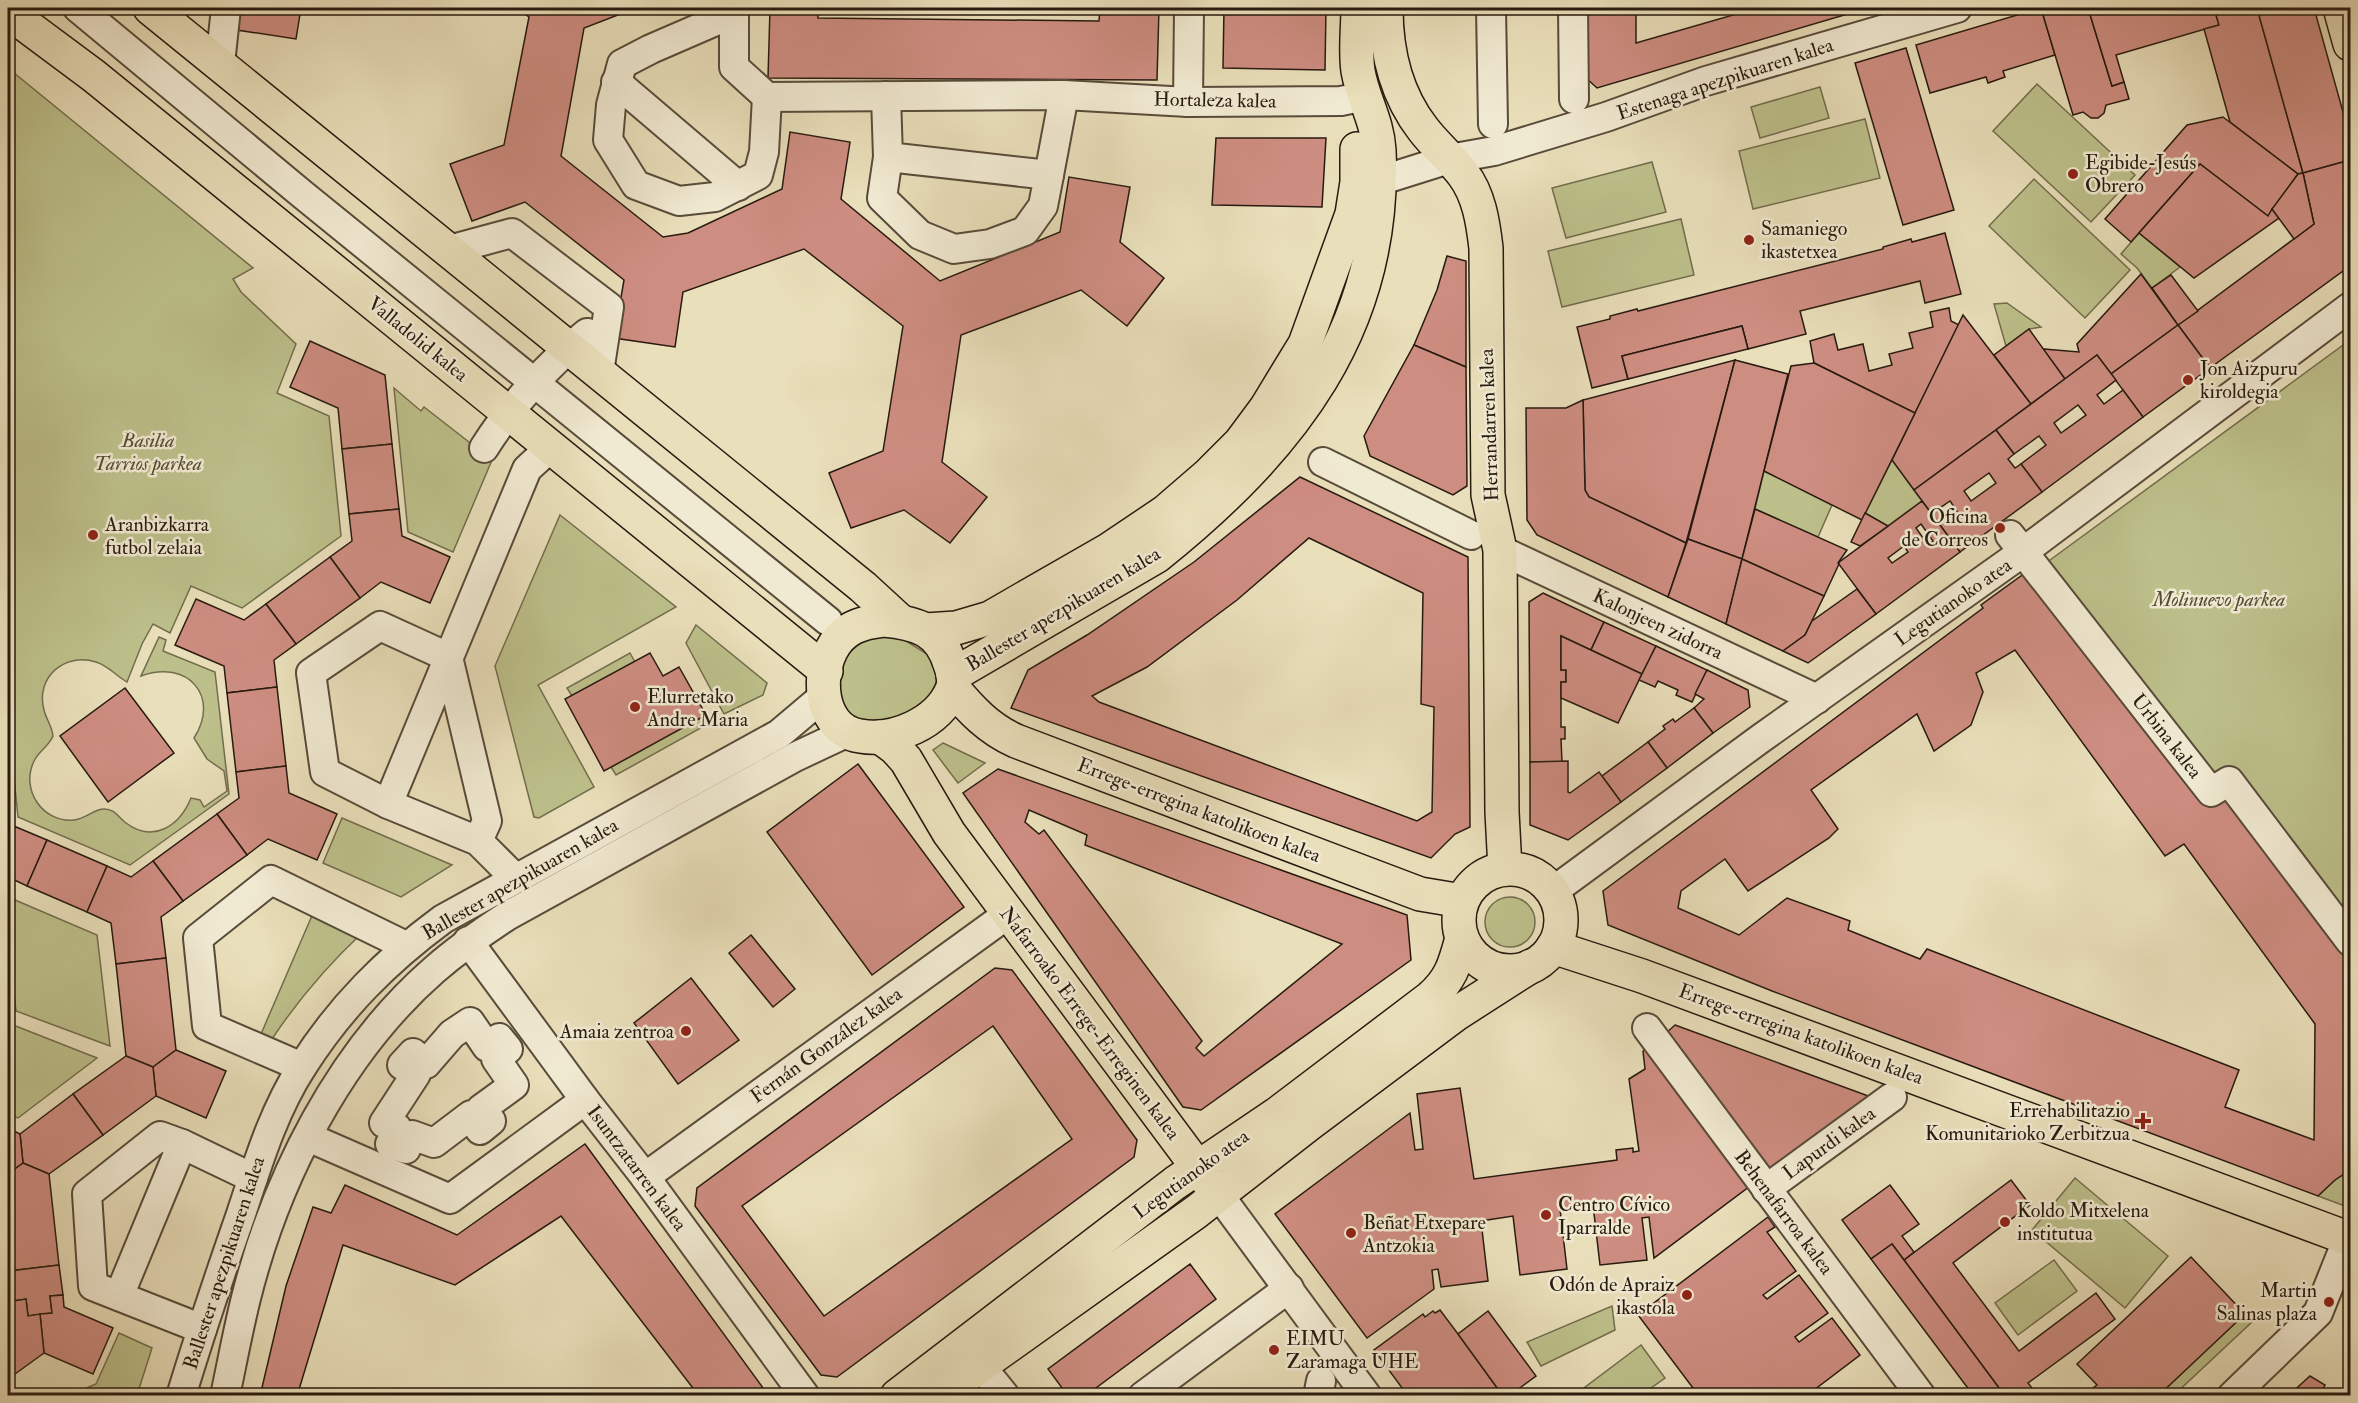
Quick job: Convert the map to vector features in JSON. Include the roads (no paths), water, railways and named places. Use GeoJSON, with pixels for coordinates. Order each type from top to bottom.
{"type":"FeatureCollection","features":[{"type":"Feature","properties":{"kind":"main road"},"geometry":{"type":"LineString","coordinates":[[150,8],[449,250],[578,340],[599,372],[913,626],[937,638],[946,649],[953,681],[938,710],[905,731],[880,737],[846,733],[828,713],[825,684],[832,651],[843,634],[869,622],[913,626]]}},
{"type":"Feature","properties":{"kind":"main road"},"geometry":{"type":"LineString","coordinates":[[1358,8],[1358,69],[1377,130],[1367,187]]}},
{"type":"Feature","properties":{"kind":"main road"},"geometry":{"type":"LineString","coordinates":[[2340,8],[2350,44]]}},
{"type":"Feature","properties":{"kind":"main road","name":"Valladolid kalea"},"geometry":{"type":"LineString","coordinates":[[8,12],[94,76],[551,447],[825,684]]}},
{"type":"Feature","properties":{"kind":"main road"},"geometry":{"type":"LineString","coordinates":[[1365,96],[1386,15]]}},
{"type":"Feature","properties":{"kind":"main road","name":"Herrandarren kalea"},"geometry":{"type":"LineString","coordinates":[[1386,15],[1389,58],[1398,86],[1423,129],[1463,174],[1473,192],[1480,213],[1486,248],[1488,495],[1500,550],[1502,812],[1505,869]]}},
{"type":"Feature","properties":{"kind":"main road","name":"Ballester apezpikuaren kalea"},"geometry":{"type":"LineString","coordinates":[[913,626],[956,628],[990,618],[1100,555],[1165,512],[1209,474],[1240,442],[1266,408],[1305,344],[1352,214],[1367,187],[1378,203],[1362,294],[1339,351],[1315,392],[1280,438],[1231,491],[1157,556],[953,681]]}},
{"type":"Feature","properties":{"kind":"main road","name":"Errege-erregina katolikoen kalea"},"geometry":{"type":"LineString","coordinates":[[953,681],[973,712],[991,728],[1016,741],[1420,894],[1462,901]]}},
{"type":"Feature","properties":{"kind":"main road","name":"Nafarroako Errege-Erreginen kalea"},"geometry":{"type":"LineString","coordinates":[[880,737],[906,760],[949,833],[1219,1195]]}},
{"type":"Feature","properties":{"kind":"main road"},"geometry":{"type":"LineString","coordinates":[[1505,869],[1527,872],[1552,892],[1561,920],[1559,934],[1542,957],[1517,970],[1490,967],[1473,955],[1462,938],[1459,919],[1462,901],[1479,879],[1487,874],[1505,869]]}},
{"type":"Feature","properties":{"kind":"main road","name":"Legutianoko atea"},"geometry":{"type":"LineString","coordinates":[[897,1395],[1196,1167],[1277,1114],[1430,998],[1454,970],[1462,938]]}},
{"type":"Feature","properties":{"kind":"main road","name":"Errege-erregina katolikoen kalea"},"geometry":{"type":"LineString","coordinates":[[1542,957],[1649,978],[2350,1238]]}},
{"type":"Feature","properties":{"kind":"main road","name":"Legutianoko atea"},"geometry":{"type":"LineString","coordinates":[[938,1395],[1219,1195],[1456,1014],[1542,957]]}},
{"type":"Feature","properties":{"kind":"street","name":"Valladolid kalea"},"geometry":{"type":"LineString","coordinates":[[78,8],[302,194],[828,621]]}},
{"type":"Feature","properties":{"kind":"street"},"geometry":{"type":"LineString","coordinates":[[220,64],[226,8]]}},
{"type":"Feature","properties":{"kind":"street"},"geometry":{"type":"LineString","coordinates":[[1188,102],[1189,8]]}},
{"type":"Feature","properties":{"kind":"street"},"geometry":{"type":"LineString","coordinates":[[1480,213],[1486,166],[1493,137],[1491,8]]}},
{"type":"Feature","properties":{"kind":"street"},"geometry":{"type":"LineString","coordinates":[[1573,8],[1574,99]]}},
{"type":"Feature","properties":{"kind":"street"},"geometry":{"type":"LineString","coordinates":[[734,10],[734,67],[767,97],[764,152],[758,175],[715,197],[679,201],[636,185],[608,140],[616,82],[622,64],[734,10]]}},
{"type":"Feature","properties":{"kind":"street","name":"Estenaga apezpikuaren kalea"},"geometry":{"type":"LineString","coordinates":[[1367,187],[1449,159],[1493,137],[1606,117],[1706,81],[1943,10]]}},
{"type":"Feature","properties":{"kind":"street"},"geometry":{"type":"LineString","coordinates":[[616,82],[738,186]]}},
{"type":"Feature","properties":{"kind":"street"},"geometry":{"type":"LineString","coordinates":[[886,96],[888,157],[882,198],[920,235],[954,249],[990,244],[1025,231],[1043,206],[1064,95]]}},
{"type":"Feature","properties":{"kind":"street","name":"Hortaleza kalea"},"geometry":{"type":"LineString","coordinates":[[767,97],[1064,95],[1188,102],[1341,101],[1365,96]]}},
{"type":"Feature","properties":{"kind":"street"},"geometry":{"type":"LineString","coordinates":[[888,157],[1049,175]]}},
{"type":"Feature","properties":{"kind":"street"},"geometry":{"type":"LineString","coordinates":[[449,250],[512,233],[609,307],[599,372]]}},
{"type":"Feature","properties":{"kind":"street","name":"Legutianoko atea"},"geometry":{"type":"LineString","coordinates":[[1552,892],[1816,699],[2016,544],[2350,307]]}},
{"type":"Feature","properties":{"kind":"street"},"geometry":{"type":"LineString","coordinates":[[484,448],[508,413],[578,340]]}},
{"type":"Feature","properties":{"kind":"street"},"geometry":{"type":"LineString","coordinates":[[388,804],[527,470],[551,447]]}},
{"type":"Feature","properties":{"kind":"street"},"geometry":{"type":"LineString","coordinates":[[1323,462],[1471,536]]}},
{"type":"Feature","properties":{"kind":"street","name":"Urbina kalea"},"geometry":{"type":"LineString","coordinates":[[2016,544],[2211,792],[2229,782],[2350,941]]}},
{"type":"Feature","properties":{"kind":"street","name":"Kalonjeen zidorra"},"geometry":{"type":"LineString","coordinates":[[1500,550],[1816,699]]}},
{"type":"Feature","properties":{"kind":"street"},"geometry":{"type":"LineString","coordinates":[[448,657],[380,626],[311,674],[325,772],[388,804],[478,841],[515,879]]}},
{"type":"Feature","properties":{"kind":"street"},"geometry":{"type":"LineString","coordinates":[[448,657],[487,821],[478,841]]}},
{"type":"Feature","properties":{"kind":"street","name":"Ballester apezpikuaren kalea"},"geometry":{"type":"LineString","coordinates":[[181,1395],[260,1153],[282,1103],[302,1066],[339,1016],[369,981],[406,946],[443,919],[779,734],[825,684]]}},
{"type":"Feature","properties":{"kind":"street","name":"Ballester apezpikuaren kalea"},"geometry":{"type":"LineString","coordinates":[[225,1395],[247,1296],[290,1174],[308,1137],[342,1076],[370,1039],[432,971],[468,941],[507,916],[795,757],[846,733]]}},
{"type":"Feature","properties":{"kind":"street"},"geometry":{"type":"LineString","coordinates":[[302,1066],[207,1026],[198,938],[271,880],[406,946]]}},
{"type":"Feature","properties":{"kind":"street","name":"Fernán González kalea"},"geometry":{"type":"LineString","coordinates":[[645,1177],[1008,914]]}},
{"type":"Feature","properties":{"kind":"street","name":"Isuntzatarren kalea"},"geometry":{"type":"LineString","coordinates":[[468,941],[805,1395]]}},
{"type":"Feature","properties":{"kind":"street"},"geometry":{"type":"LineString","coordinates":[[470,1022],[487,1047],[499,1038],[508,1049],[496,1059],[514,1085],[481,1109],[491,1121],[480,1130],[471,1115],[434,1143],[412,1135],[406,1149],[390,1144],[397,1128],[384,1123],[417,1074],[402,1065],[413,1053],[426,1064],[452,1034],[470,1022]]}},
{"type":"Feature","properties":{"kind":"street","name":"Behenafarroa kalea"},"geometry":{"type":"LineString","coordinates":[[1647,1028],[1921,1395]]}},
{"type":"Feature","properties":{"kind":"street","name":"Lapurdi kalea"},"geometry":{"type":"LineString","coordinates":[[1771,1196],[1892,1097]]}},
{"type":"Feature","properties":{"kind":"street"},"geometry":{"type":"LineString","coordinates":[[308,1137],[450,1199],[585,1100]]}},
{"type":"Feature","properties":{"kind":"street"},"geometry":{"type":"LineString","coordinates":[[202,1329],[93,1286],[87,1194],[160,1136],[182,1143],[253,1178]]}},
{"type":"Feature","properties":{"kind":"street"},"geometry":{"type":"LineString","coordinates":[[119,1296],[182,1143]]}},
{"type":"Feature","properties":{"kind":"street","name":"Nafarroako Errege-Erreginen kalea"},"geometry":{"type":"LineString","coordinates":[[1219,1195],[1367,1395]]}},
{"type":"Feature","properties":{"kind":"street"},"geometry":{"type":"LineString","coordinates":[[2232,1395],[2318,1313],[2350,1238]]}},
{"type":"Feature","properties":{"kind":"street"},"geometry":{"type":"LineString","coordinates":[[1143,1395],[1289,1288]]}},
{"type":"Feature","properties":{"kind":"street"},"geometry":{"type":"LineString","coordinates":[[980,1365],[1005,1395]]}},
{"type":"Feature","properties":{"kind":"place","name":"Egibide-Jesús Obrero"},"geometry":{"type":"Point","coordinates":[2073,174]}},
{"type":"Feature","properties":{"kind":"place","name":"Samaniego ikastetxea"},"geometry":{"type":"Point","coordinates":[1749,240]}},
{"type":"Feature","properties":{"kind":"place","name":"Jon Aizpuru kiroldegia"},"geometry":{"type":"Point","coordinates":[2188,380]}},
{"type":"Feature","properties":{"kind":"place","name":"Oficina de Correos"},"geometry":{"type":"Point","coordinates":[2000,528]}},
{"type":"Feature","properties":{"kind":"place","name":"Aranbizkarra futbol zelaia"},"geometry":{"type":"Point","coordinates":[93,535]}},
{"type":"Feature","properties":{"kind":"place","name":"Elurretako Andre Maria"},"geometry":{"type":"Point","coordinates":[635,707]}},
{"type":"Feature","properties":{"kind":"place","name":"Amaia zentroa"},"geometry":{"type":"Point","coordinates":[686,1031]}},
{"type":"Feature","properties":{"kind":"place","name":"Errehabilitazio Komunitarioko Zerbitzua"},"geometry":{"type":"Point","coordinates":[2143,1121]}},
{"type":"Feature","properties":{"kind":"place","name":"Centro Cívico Iparralde"},"geometry":{"type":"Point","coordinates":[1546,1215]}},
{"type":"Feature","properties":{"kind":"place","name":"Koldo Mitxelena institutua"},"geometry":{"type":"Point","coordinates":[2005,1222]}},
{"type":"Feature","properties":{"kind":"place","name":"Beñat Etxepare Antzokia"},"geometry":{"type":"Point","coordinates":[1351,1233]}},
{"type":"Feature","properties":{"kind":"place","name":"Odón de Apraiz ikastola"},"geometry":{"type":"Point","coordinates":[1687,1295]}},
{"type":"Feature","properties":{"kind":"place","name":"Martin Salinas plaza"},"geometry":{"type":"Point","coordinates":[2329,1302]}},
{"type":"Feature","properties":{"kind":"place","name":"EIMU Zaramaga UHE"},"geometry":{"type":"Point","coordinates":[1274,1350]}},
{"type":"Feature","properties":{"kind":"park label","name":"Basilia Tarrios parkea"},"geometry":{"type":"Point","coordinates":[148,452]}},
{"type":"Feature","properties":{"kind":"park label","name":"Molinuevo parkea"},"geometry":{"type":"Point","coordinates":[2219,599]}}]}
